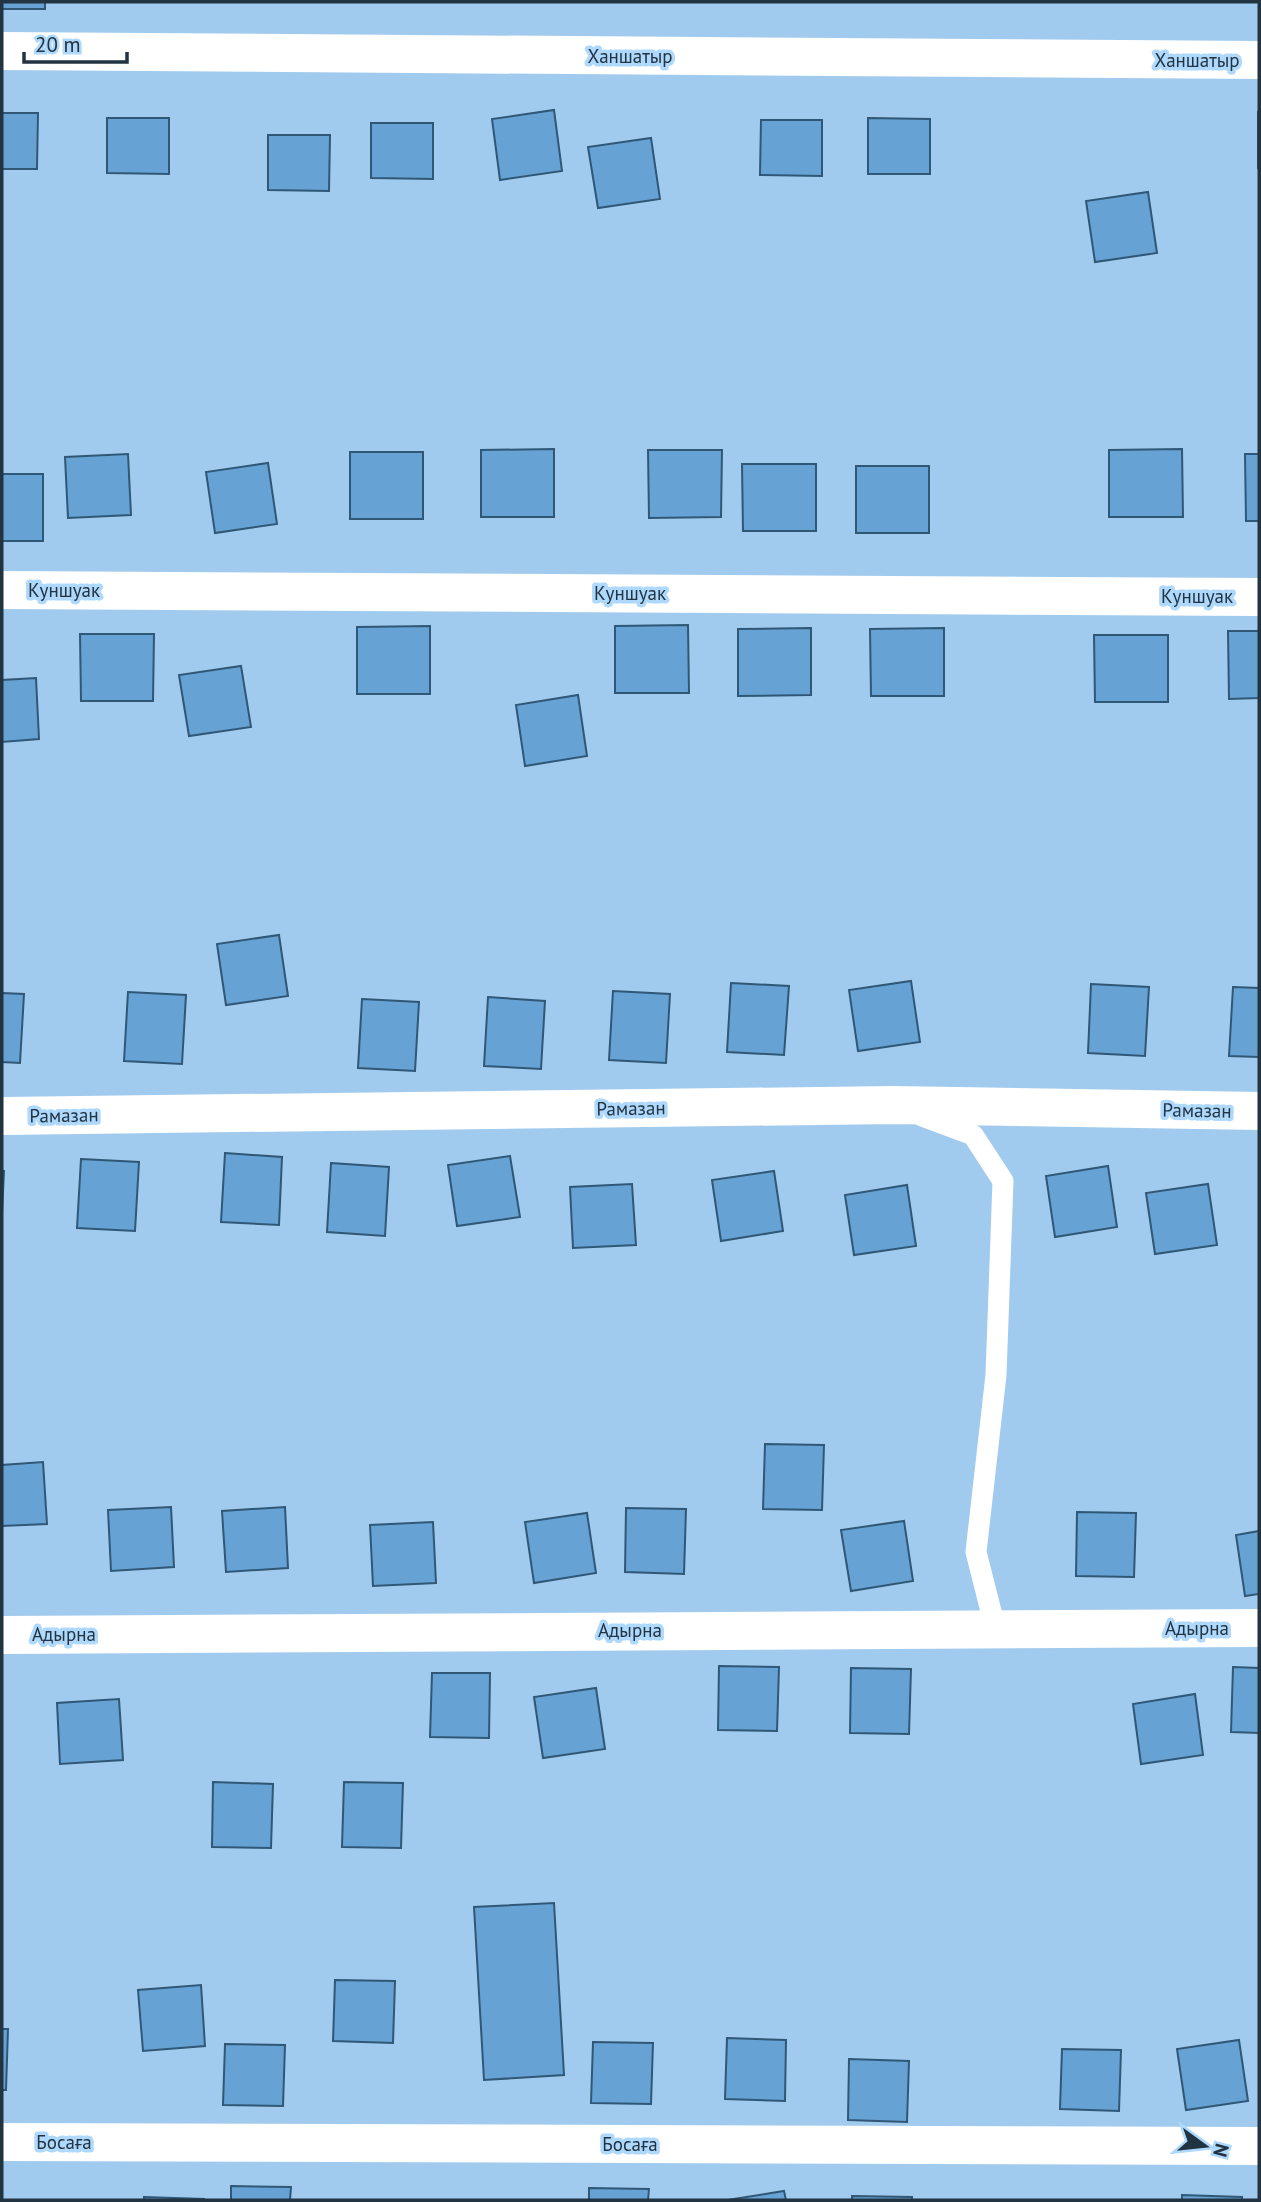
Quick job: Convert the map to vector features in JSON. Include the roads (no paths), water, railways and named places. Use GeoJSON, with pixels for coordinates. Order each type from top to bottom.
{"type":"FeatureCollection","features":[{"type":"Feature","properties":{"kind":"street","name":"Ханшатыр"},"geometry":{"type":"LineString","coordinates":[[2,51],[1259,60]]}},
{"type":"Feature","properties":{"kind":"street","name":"Куншуак"},"geometry":{"type":"LineString","coordinates":[[2,590],[1259,597]]}},
{"type":"Feature","properties":{"kind":"street","name":"Рамазан"},"geometry":{"type":"LineString","coordinates":[[2,1116],[894,1105],[1259,1111]]}},
{"type":"Feature","properties":{"kind":"street","name":"Адырна"},"geometry":{"type":"LineString","coordinates":[[2,1635],[995,1627],[1259,1628]]}},
{"type":"Feature","properties":{"kind":"street","name":"Босаға"},"geometry":{"type":"LineString","coordinates":[[2,2142],[1259,2146]]}},
{"type":"Feature","properties":{"kind":"lane"},"geometry":{"type":"LineString","coordinates":[[894,1105],[973,1135],[1003,1181],[996,1375],[976,1552],[995,1627]]}}]}
